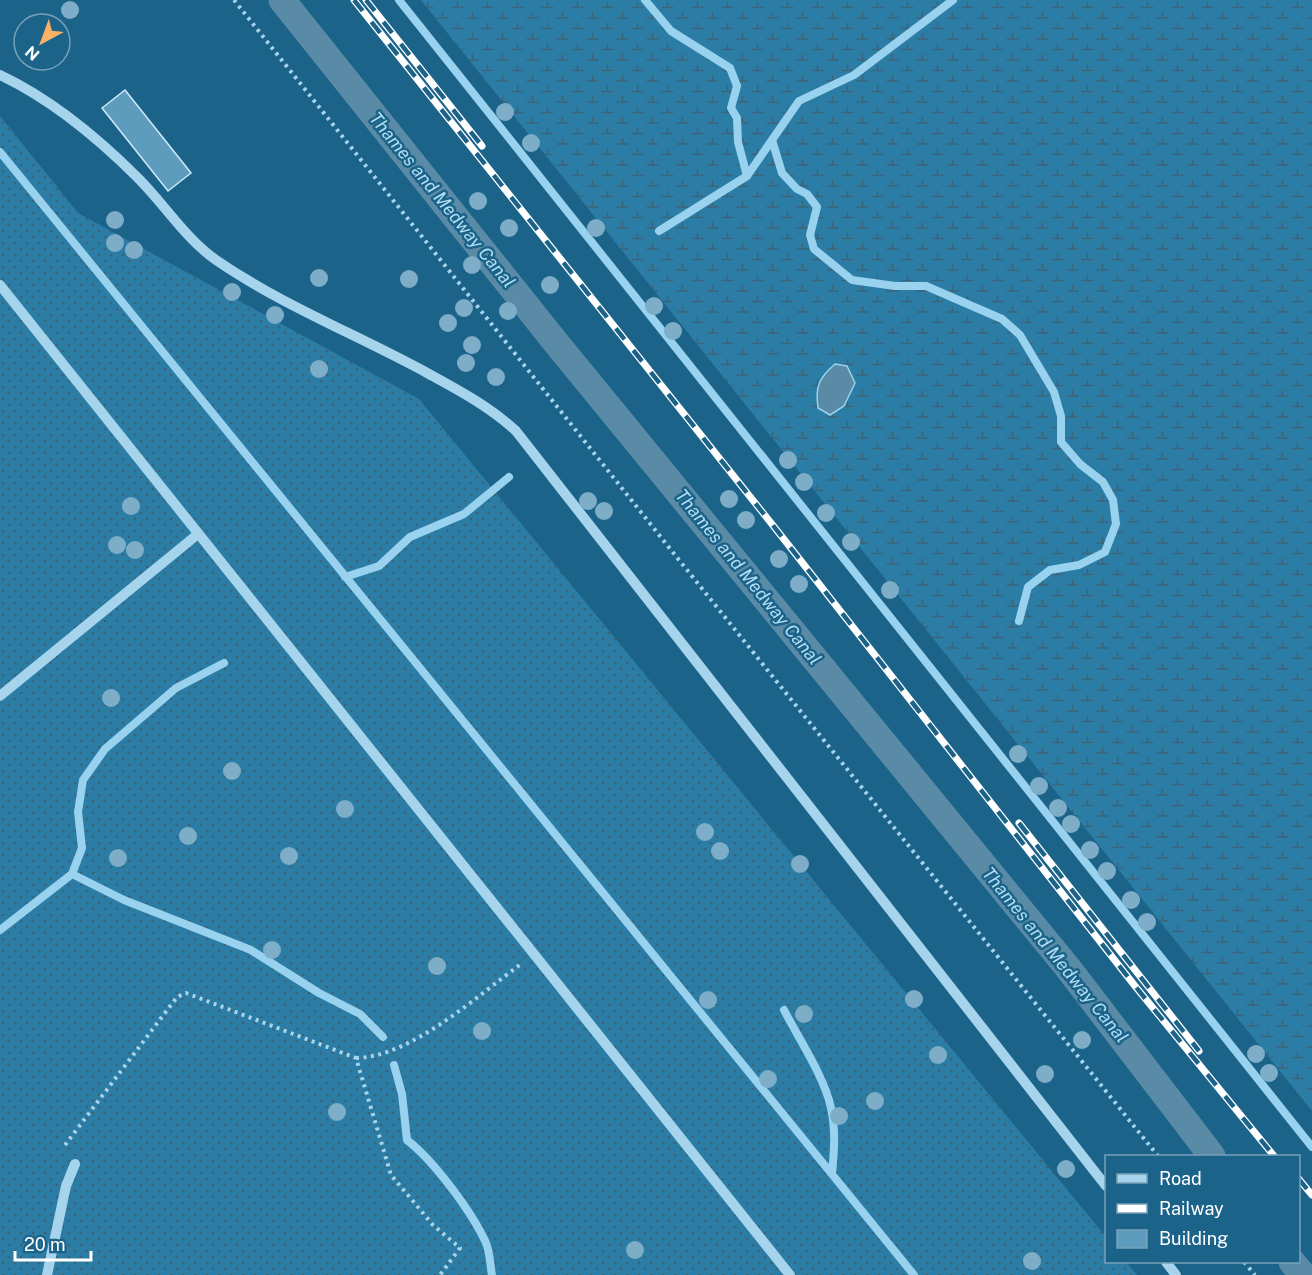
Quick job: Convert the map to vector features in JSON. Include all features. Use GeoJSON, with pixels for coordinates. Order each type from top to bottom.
{"type":"FeatureCollection","features":[{"type":"Feature","properties":{"kind":"lane"},"geometry":{"type":"LineString","coordinates":[[0,75],[21,85],[84,130],[138,178],[192,239],[215,259],[270,293],[404,360],[476,400],[516,431],[1105,1183]]}},
{"type":"Feature","properties":{"kind":"lane"},"geometry":{"type":"LineString","coordinates":[[0,285],[790,1275]]}},
{"type":"Feature","properties":{"kind":"lane"},"geometry":{"type":"LineString","coordinates":[[0,696],[198,534]]}},
{"type":"Feature","properties":{"kind":"lane"},"geometry":{"type":"LineString","coordinates":[[47,1275],[66,1186],[75,1164]]}},
{"type":"Feature","properties":{"kind":"lane"},"geometry":{"type":"LineString","coordinates":[[1167,1263],[1176,1275]]}},
{"type":"Feature","properties":{"kind":"path"},"geometry":{"type":"LineString","coordinates":[[234,0],[1157,1155]]}},
{"type":"Feature","properties":{"kind":"path"},"geometry":{"type":"LineString","coordinates":[[65,1145],[177,997],[186,993],[356,1058],[373,1058],[410,1044],[534,954]]}},
{"type":"Feature","properties":{"kind":"path"},"geometry":{"type":"LineString","coordinates":[[356,1058],[391,1175],[433,1225],[460,1248],[440,1275]]}},
{"type":"Feature","properties":{"kind":"path"},"geometry":{"type":"LineString","coordinates":[[1245,1263],[1255,1275]]}},
{"type":"Feature","properties":{"kind":"green space"},"geometry":{"type":"Polygon","coordinates":[[[421,0],[1312,0],[1312,1111],[421,0]]]}},
{"type":"Feature","properties":{"kind":"green space"},"geometry":{"type":"Polygon","coordinates":[[[0,116],[78,213],[419,399],[1105,1236],[1105,1263],[1127,1263],[1137,1275],[0,1275],[0,116]]]}},
{"type":"Feature","properties":{"kind":"shaded area"},"geometry":{"type":"Polygon","coordinates":[[[835,364],[847,366],[855,383],[844,406],[830,415],[818,408],[817,394],[822,378],[835,364]]]}},
{"type":"Feature","properties":{"kind":"building"},"geometry":{"type":"Polygon","coordinates":[[[125,90],[191,173],[168,191],[102,108],[125,90]]]}},
{"type":"Feature","properties":{"kind":"waterway","name":"Thames and Medway Canal"},"geometry":{"type":"LineString","coordinates":[[282,0],[557,344],[1068,968],[1211,1155]]}},
{"type":"Feature","properties":{"kind":"waterway"},"geometry":{"type":"LineString","coordinates":[[399,0],[1312,1147]]}},
{"type":"Feature","properties":{"kind":"waterway"},"geometry":{"type":"LineString","coordinates":[[645,0],[671,31],[730,68],[737,86],[731,108],[737,118],[738,142],[747,176]]}},
{"type":"Feature","properties":{"kind":"waterway"},"geometry":{"type":"LineString","coordinates":[[659,231],[747,176],[799,101],[854,75],[953,0]]}},
{"type":"Feature","properties":{"kind":"waterway"},"geometry":{"type":"LineString","coordinates":[[772,140],[782,173],[797,189],[807,194],[817,207],[810,235],[814,249],[852,280],[895,286],[926,286],[1002,319],[1020,335],[1054,392],[1061,416],[1061,442],[1080,464],[1103,482],[1113,500],[1116,524],[1105,552],[1079,565],[1050,570],[1028,587],[1019,621]]}},
{"type":"Feature","properties":{"kind":"waterway"},"geometry":{"type":"LineString","coordinates":[[0,152],[914,1275]]}},
{"type":"Feature","properties":{"kind":"waterway"},"geometry":{"type":"LineString","coordinates":[[345,577],[379,566],[410,537],[464,514],[509,477]]}},
{"type":"Feature","properties":{"kind":"waterway"},"geometry":{"type":"LineString","coordinates":[[224,663],[176,688],[105,749],[83,780],[78,812],[82,848],[72,874],[124,900],[251,950],[319,993],[360,1014],[383,1037]]}},
{"type":"Feature","properties":{"kind":"waterway"},"geometry":{"type":"LineString","coordinates":[[0,930],[72,874]]}},
{"type":"Feature","properties":{"kind":"waterway"},"geometry":{"type":"LineString","coordinates":[[784,1010],[828,1096],[834,1133],[832,1174]]}},
{"type":"Feature","properties":{"kind":"waterway"},"geometry":{"type":"LineString","coordinates":[[394,1065],[402,1094],[407,1140],[440,1174],[472,1217],[487,1247],[492,1275]]}},
{"type":"Feature","properties":{"kind":"waterway","name":"Thames and Medway Canal"},"geometry":{"type":"LineString","coordinates":[[1293,1263],[1303,1275]]}},
{"type":"Feature","properties":{"kind":"railway"},"geometry":{"type":"LineString","coordinates":[[354,0],[779,533],[1135,986],[1273,1155]]}},
{"type":"Feature","properties":{"kind":"railway"},"geometry":{"type":"LineString","coordinates":[[366,0],[482,146]]}},
{"type":"Feature","properties":{"kind":"railway"},"geometry":{"type":"LineString","coordinates":[[1019,823],[1199,1051]]}},
{"type":"Feature","properties":{"kind":"railway"},"geometry":{"type":"LineString","coordinates":[[1300,1180],[1312,1195]]}}]}
